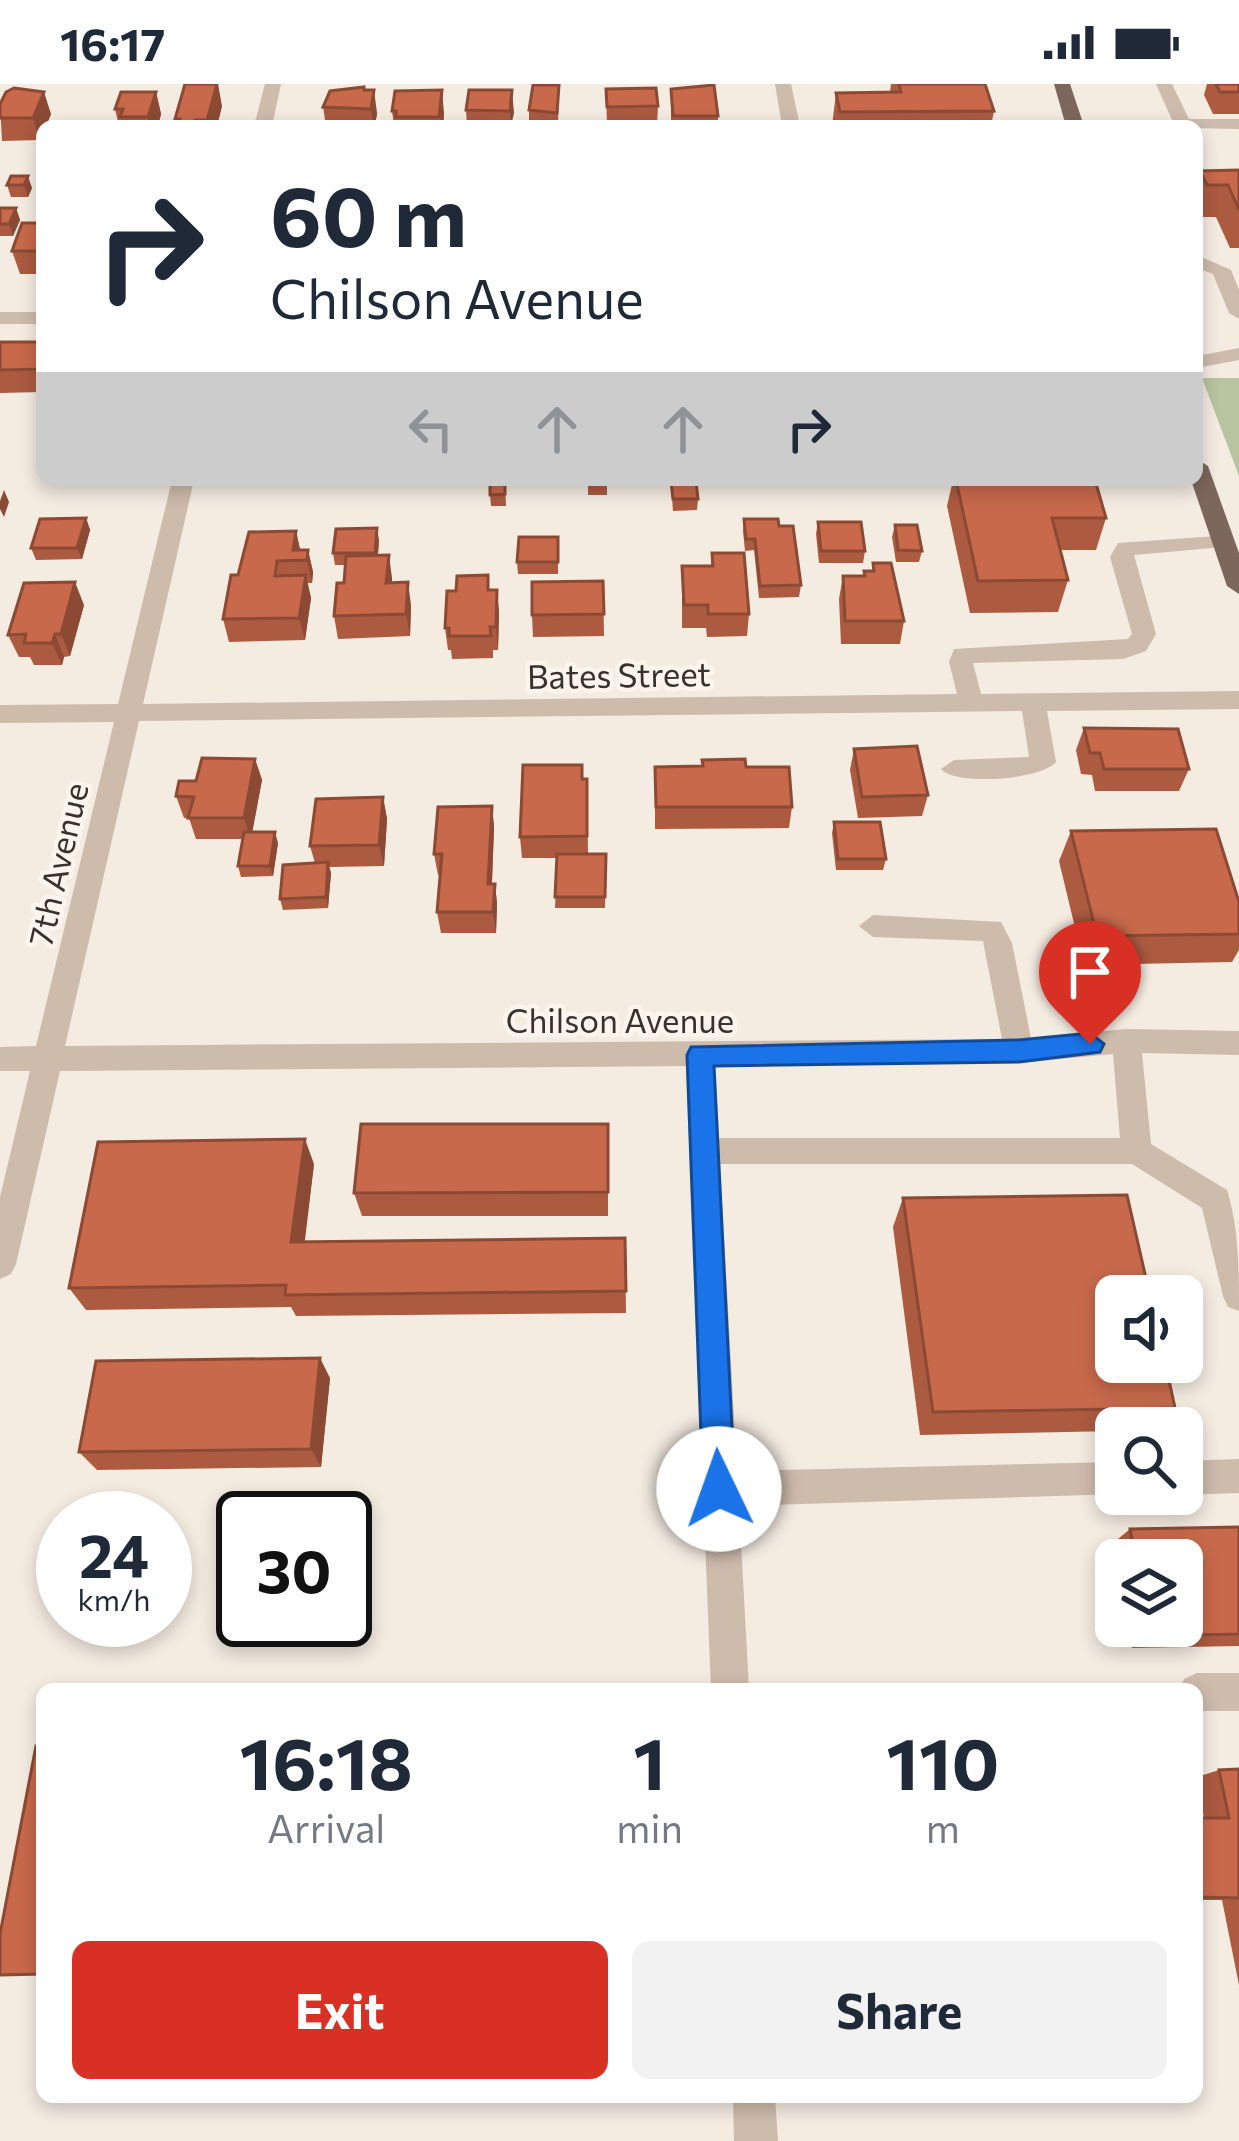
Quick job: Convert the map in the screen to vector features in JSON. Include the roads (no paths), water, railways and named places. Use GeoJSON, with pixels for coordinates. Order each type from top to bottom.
{"type":"FeatureCollection","features":[{"type":"Feature","properties":{"kind":"main road"},"geometry":{"type":"LineString","coordinates":[[1062,84],[1074,120]]}},
{"type":"Feature","properties":{"kind":"main road"},"geometry":{"type":"LineString","coordinates":[[1203,483],[1239,586]]}},
{"type":"Feature","properties":{"kind":"street"},"geometry":{"type":"LineString","coordinates":[[264,120],[273,84]]}},
{"type":"Feature","properties":{"kind":"street"},"geometry":{"type":"LineString","coordinates":[[784,84],[790,120]]}},
{"type":"Feature","properties":{"kind":"street"},"geometry":{"type":"LineString","coordinates":[[1164,84],[1181,120]]}},
{"type":"Feature","properties":{"kind":"street"},"geometry":{"type":"LineString","coordinates":[[1203,125],[1239,124]]}},
{"type":"Feature","properties":{"kind":"street"},"geometry":{"type":"LineString","coordinates":[[1203,263],[1221,270],[1239,313]]}},
{"type":"Feature","properties":{"kind":"street"},"geometry":{"type":"LineString","coordinates":[[0,318],[36,318]]}},
{"type":"Feature","properties":{"kind":"street"},"geometry":{"type":"LineString","coordinates":[[1203,361],[1239,354]]}},
{"type":"Feature","properties":{"kind":"street","name":"7th Avenue"},"geometry":{"type":"LineString","coordinates":[[0,1264],[182,486]]}},
{"type":"Feature","properties":{"kind":"street"},"geometry":{"type":"LineString","coordinates":[[970,703],[963,655],[1123,651],[1137,645],[1144,634],[1120,557],[1126,548],[1223,540]]}},
{"type":"Feature","properties":{"kind":"street","name":"Bates Street"},"geometry":{"type":"LineString","coordinates":[[0,714],[1239,700]]}},
{"type":"Feature","properties":{"kind":"street"},"geometry":{"type":"LineString","coordinates":[[954,769],[1042,762],[1033,703]]}},
{"type":"Feature","properties":{"kind":"street"},"geometry":{"type":"LineString","coordinates":[[873,926],[991,930],[998,943],[1019,1051]]}},
{"type":"Feature","properties":{"kind":"street"},"geometry":{"type":"LineString","coordinates":[[1126,1041],[1136,1151]]}},
{"type":"Feature","properties":{"kind":"street","name":"Chilson Avenue"},"geometry":{"type":"LineString","coordinates":[[0,1059],[1019,1051],[1126,1041],[1239,1042]]}},
{"type":"Feature","properties":{"kind":"street"},"geometry":{"type":"LineString","coordinates":[[700,1055],[730,1683]]}},
{"type":"Feature","properties":{"kind":"street"},"geometry":{"type":"LineString","coordinates":[[704,1151],[1136,1151],[1216,1200],[1239,1296]]}},
{"type":"Feature","properties":{"kind":"street"},"geometry":{"type":"LineString","coordinates":[[1203,1477],[1239,1476]]}},
{"type":"Feature","properties":{"kind":"street"},"geometry":{"type":"LineString","coordinates":[[719,1489],[1095,1480]]}},
{"type":"Feature","properties":{"kind":"street"},"geometry":{"type":"LineString","coordinates":[[1203,1692],[1239,1692]]}},
{"type":"Feature","properties":{"kind":"street"},"geometry":{"type":"LineString","coordinates":[[754,2103],[756,2141]]}}]}
